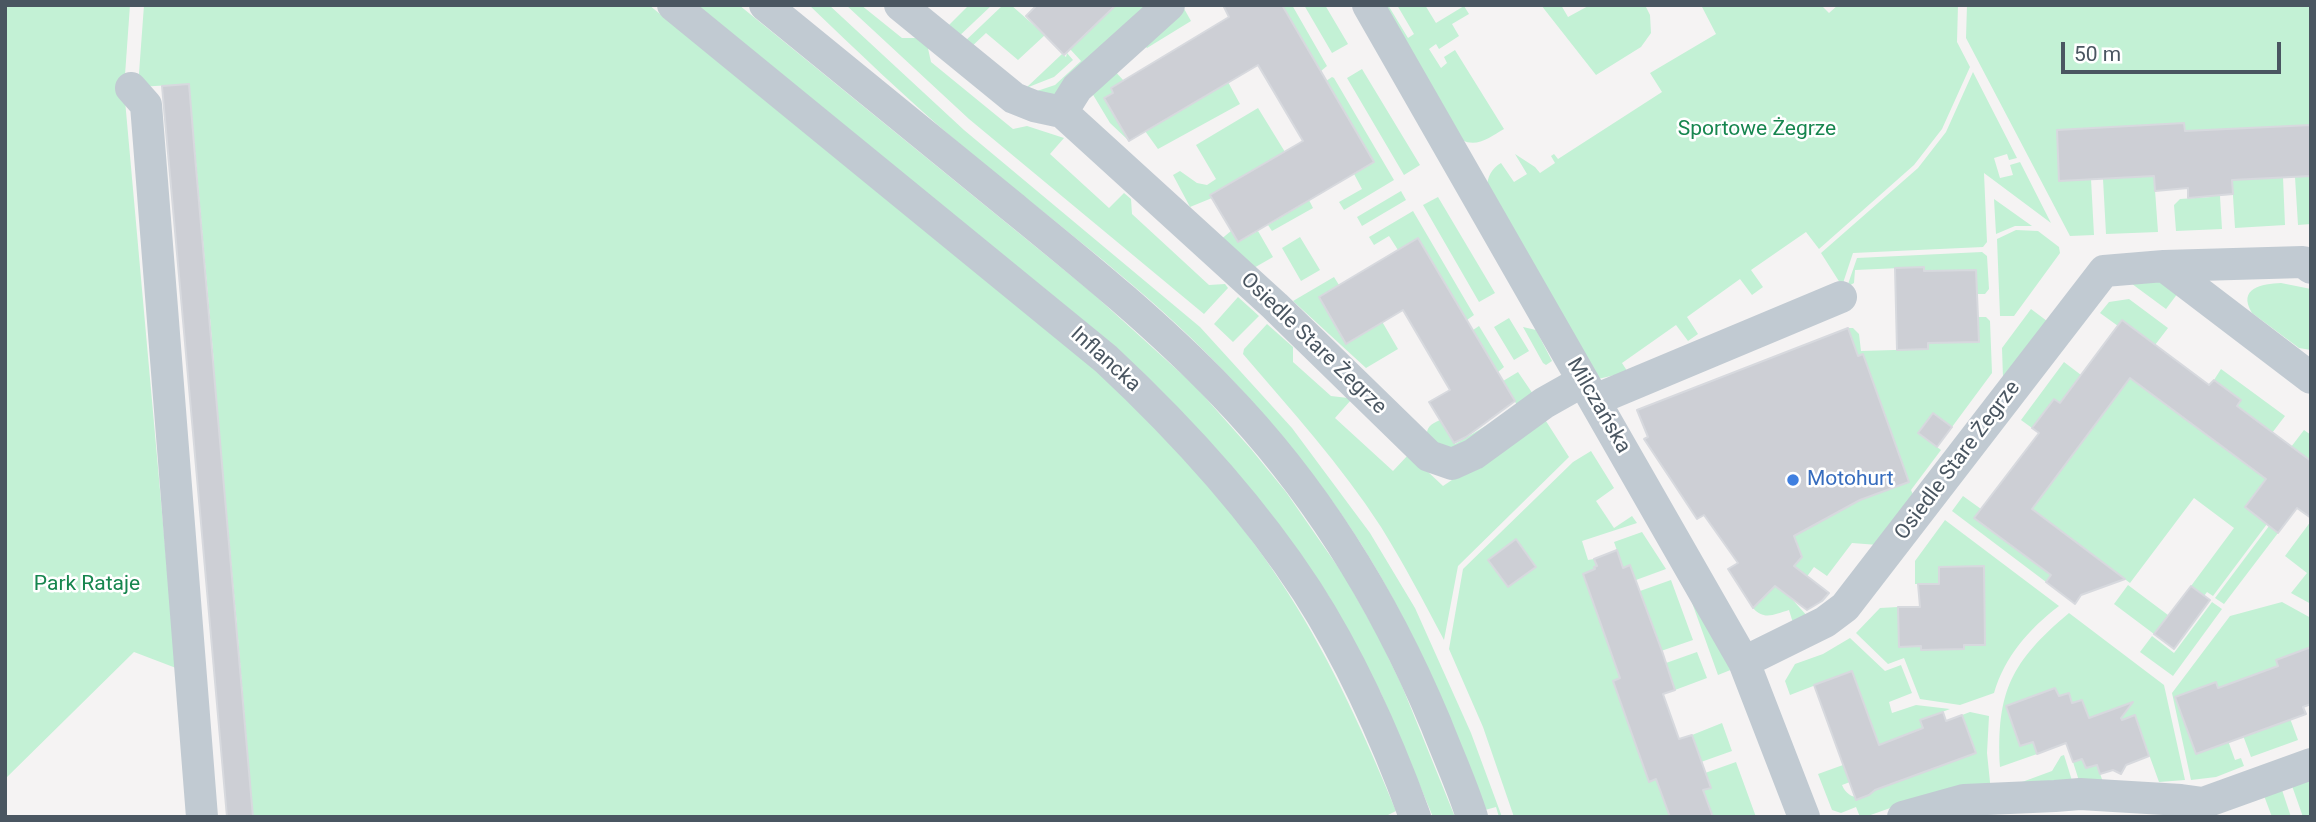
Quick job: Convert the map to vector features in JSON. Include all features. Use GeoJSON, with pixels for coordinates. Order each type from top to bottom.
{"type":"FeatureCollection","features":[{"type":"Feature","properties":{"kind":"street","name":"Inflancka"},"geometry":{"type":"LineString","coordinates":[[673,5],[1106,359],[1157,406],[1197,449],[1236,494],[1309,593],[1365,697],[1415,817]]}},
{"type":"Feature","properties":{"kind":"street"},"geometry":{"type":"LineString","coordinates":[[765,5],[1115,290],[1174,343],[1225,395],[1314,502],[1345,546],[1385,614],[1421,688],[1472,817]]}},
{"type":"Feature","properties":{"kind":"street","name":"Osiedle Stare Żegrze"},"geometry":{"type":"LineString","coordinates":[[900,5],[1014,97],[1034,106],[1062,112],[1275,306],[1429,456],[1452,464],[1475,454],[1545,403],[1589,390],[1841,297]]}},
{"type":"Feature","properties":{"kind":"street"},"geometry":{"type":"LineString","coordinates":[[1062,112],[1077,88],[1169,5]]}},
{"type":"Feature","properties":{"kind":"street","name":"Milczańska"},"geometry":{"type":"LineString","coordinates":[[1368,5],[1744,662],[1804,817]]}},
{"type":"Feature","properties":{"kind":"street"},"geometry":{"type":"LineString","coordinates":[[131,88],[146,105],[202,817]]}},
{"type":"Feature","properties":{"kind":"street","name":"Osiedle Stare Żegrze"},"geometry":{"type":"LineString","coordinates":[[1744,662],[1825,622],[1845,607],[2104,271],[2164,266],[2303,262],[2311,268]]}},
{"type":"Feature","properties":{"kind":"street"},"geometry":{"type":"LineString","coordinates":[[2164,266],[2311,378]]}},
{"type":"Feature","properties":{"kind":"street"},"geometry":{"type":"LineString","coordinates":[[1903,817],[1964,800],[2080,794],[2192,810],[2311,764]]}},
{"type":"Feature","properties":{"kind":"green space","name":"Park Rataje"},"geometry":{"type":"Polygon","coordinates":[[[5,5],[130,5],[124,89],[176,668],[134,652],[5,779],[5,5]]]}},
{"type":"Feature","properties":{"kind":"green space"},"geometry":{"type":"Polygon","coordinates":[[[144,5],[649,5],[1066,345],[1126,396],[1155,426],[1235,519],[1288,593],[1347,700],[1396,811],[1384,817],[253,817],[238,638],[211,639],[210,629],[237,626],[214,375],[188,376],[187,365],[214,363],[189,84],[138,87],[144,5]]]}},
{"type":"Feature","properties":{"kind":"green space"},"geometry":{"type":"Polygon","coordinates":[[[696,5],[739,5],[1090,291],[1195,386],[1286,492],[1345,577],[1402,686],[1455,817],[1433,817],[1380,691],[1328,595],[1200,432],[1175,405],[1073,312],[696,5]]]}},
{"type":"Feature","properties":{"kind":"green space"},"geometry":{"type":"Polygon","coordinates":[[[809,5],[829,5],[964,130],[1200,327],[1292,428],[1370,533],[1415,608],[1471,733],[1502,817],[1499,817],[1496,807],[1485,810],[1438,692],[1382,579],[1337,508],[1267,419],[1210,356],[1162,311],[955,140],[809,5]]]}},
{"type":"Feature","properties":{"kind":"green space"},"geometry":{"type":"Polygon","coordinates":[[[846,5],[861,5],[902,38],[919,38],[927,44],[931,62],[1013,129],[1027,126],[1064,138],[1050,154],[1109,208],[1124,193],[1131,199],[1132,214],[1209,285],[1225,284],[1228,288],[1204,314],[969,119],[846,5]]]}},
{"type":"Feature","properties":{"kind":"green space"},"geometry":{"type":"Polygon","coordinates":[[[969,5],[992,5],[956,39],[944,30],[969,5]]]}},
{"type":"Feature","properties":{"kind":"green space"},"geometry":{"type":"Polygon","coordinates":[[[1003,5],[1011,5],[1045,35],[1018,60],[986,33],[968,50],[962,44],[1003,5]]]}},
{"type":"Feature","properties":{"kind":"green space"},"geometry":{"type":"Polygon","coordinates":[[[1116,5],[1157,5],[1056,97],[1025,95],[1055,85],[1081,61],[1070,49],[1116,5]]]}},
{"type":"Feature","properties":{"kind":"green space"},"geometry":{"type":"Polygon","coordinates":[[[1182,5],[1191,21],[1147,48],[1141,42],[1182,5]]]}},
{"type":"Feature","properties":{"kind":"green space"},"geometry":{"type":"Polygon","coordinates":[[[1282,5],[1292,5],[1327,66],[1321,71],[1282,5]]]}},
{"type":"Feature","properties":{"kind":"green space"},"geometry":{"type":"Polygon","coordinates":[[[1304,5],[1325,5],[1348,44],[1332,53],[1304,5]]]}},
{"type":"Feature","properties":{"kind":"green space"},"geometry":{"type":"Polygon","coordinates":[[[1378,5],[1388,5],[1408,38],[1414,34],[1397,5],[1425,5],[1436,23],[1464,6],[1469,14],[1452,24],[1459,36],[1439,49],[1436,44],[1429,49],[1441,68],[1447,63],[1444,57],[1455,50],[1504,129],[1478,142],[1462,140],[1378,5]]]}},
{"type":"Feature","properties":{"kind":"green space"},"geometry":{"type":"Polygon","coordinates":[[[1541,5],[1561,5],[1568,17],[1590,5],[1645,5],[1650,15],[1651,33],[1641,47],[1596,75],[1541,5]]]}},
{"type":"Feature","properties":{"kind":"green space","name":"Sportowe Żegrze"},"geometry":{"type":"Polygon","coordinates":[[[1701,5],[1821,5],[1829,13],[1838,5],[1958,5],[1957,42],[1970,67],[1942,129],[1914,165],[1819,249],[1806,232],[1751,270],[1763,287],[1752,295],[1740,279],[1687,317],[1698,334],[1688,341],[1676,325],[1622,363],[1633,380],[1615,375],[1598,379],[1487,188],[1488,180],[1493,170],[1501,163],[1514,182],[1527,174],[1515,154],[1540,173],[1555,163],[1551,156],[1554,154],[1558,159],[1662,92],[1650,73],[1716,34],[1701,5]]]}},
{"type":"Feature","properties":{"kind":"green space"},"geometry":{"type":"Polygon","coordinates":[[[1967,5],[2311,5],[2311,125],[2185,131],[2184,123],[2057,130],[2059,181],[2091,179],[2094,235],[2070,236],[1966,38],[1967,5]]]}},
{"type":"Feature","properties":{"kind":"green space"},"geometry":{"type":"Polygon","coordinates":[[[1067,53],[1073,60],[1054,77],[1026,88],[1062,54],[1066,57],[1067,53]]]}},
{"type":"Feature","properties":{"kind":"green space"},"geometry":{"type":"Polygon","coordinates":[[[1112,68],[1124,81],[1111,88],[1113,93],[1104,98],[1129,141],[1110,123],[1089,88],[1112,68]]]}},
{"type":"Feature","properties":{"kind":"green space"},"geometry":{"type":"Polygon","coordinates":[[[1362,69],[1420,165],[1404,175],[1347,78],[1362,69]]]}},
{"type":"Feature","properties":{"kind":"green space"},"geometry":{"type":"Polygon","coordinates":[[[1973,72],[2017,158],[2009,160],[2007,154],[1994,158],[2000,178],[2013,175],[2010,165],[2020,162],[2051,223],[1984,173],[1987,242],[1983,247],[1853,253],[1842,286],[1821,253],[1918,168],[1946,132],[1973,72]]]}},
{"type":"Feature","properties":{"kind":"green space"},"geometry":{"type":"Polygon","coordinates":[[[1332,77],[1394,180],[1344,210],[1339,202],[1362,189],[1354,174],[1374,162],[1326,81],[1332,77]]]}},
{"type":"Feature","properties":{"kind":"green space"},"geometry":{"type":"Polygon","coordinates":[[[1228,82],[1240,104],[1158,149],[1145,131],[1228,82]]]}},
{"type":"Feature","properties":{"kind":"green space"},"geometry":{"type":"Polygon","coordinates":[[[1258,108],[1285,152],[1211,195],[1212,198],[1190,207],[1173,175],[1180,171],[1197,183],[1207,185],[1216,179],[1196,145],[1258,108]]]}},
{"type":"Feature","properties":{"kind":"green space"},"geometry":{"type":"Polygon","coordinates":[[[2154,176],[2158,232],[2106,234],[2103,179],[2154,176]]]}},
{"type":"Feature","properties":{"kind":"green space"},"geometry":{"type":"Polygon","coordinates":[[[2311,176],[2311,224],[2298,225],[2295,177],[2311,176]]]}},
{"type":"Feature","properties":{"kind":"green space"},"geometry":{"type":"Polygon","coordinates":[[[2283,177],[2285,225],[2235,228],[2232,180],[2283,177]]]}},
{"type":"Feature","properties":{"kind":"green space"},"geometry":{"type":"Polygon","coordinates":[[[2210,180],[2219,180],[2222,229],[2176,231],[2174,205],[2180,199],[2211,197],[2210,180]]]}},
{"type":"Feature","properties":{"kind":"green space"},"geometry":{"type":"Polygon","coordinates":[[[1401,191],[1406,200],[1362,226],[1357,217],[1401,191]]]}},
{"type":"Feature","properties":{"kind":"green space"},"geometry":{"type":"Polygon","coordinates":[[[1438,197],[1495,293],[1479,302],[1423,205],[1438,197]]]}},
{"type":"Feature","properties":{"kind":"green space"},"geometry":{"type":"Polygon","coordinates":[[[1994,199],[2032,226],[2015,226],[1996,234],[1994,199]]]}},
{"type":"Feature","properties":{"kind":"green space"},"geometry":{"type":"Polygon","coordinates":[[[1309,200],[1313,208],[1272,231],[1268,225],[1309,200]]]}},
{"type":"Feature","properties":{"kind":"green space"},"geometry":{"type":"Polygon","coordinates":[[[1413,211],[1474,315],[1467,320],[1418,238],[1398,250],[1389,236],[1374,245],[1369,237],[1413,211]]]}},
{"type":"Feature","properties":{"kind":"green space"},"geometry":{"type":"Polygon","coordinates":[[[2016,230],[2038,231],[2059,247],[2060,253],[2014,316],[2000,316],[1997,239],[2016,230]]]}},
{"type":"Feature","properties":{"kind":"green space"},"geometry":{"type":"Polygon","coordinates":[[[1231,231],[1238,242],[1258,231],[1273,257],[1245,273],[1214,245],[1231,231]]]}},
{"type":"Feature","properties":{"kind":"green space"},"geometry":{"type":"Polygon","coordinates":[[[1300,237],[1320,270],[1301,281],[1282,248],[1300,237]]]}},
{"type":"Feature","properties":{"kind":"green space"},"geometry":{"type":"Polygon","coordinates":[[[1982,252],[1987,256],[1989,289],[1985,294],[1977,294],[1976,270],[1924,271],[1923,267],[1855,270],[1854,283],[1847,287],[1857,258],[1982,252]]]}},
{"type":"Feature","properties":{"kind":"green space"},"geometry":{"type":"Polygon","coordinates":[[[1334,277],[1339,285],[1319,297],[1346,343],[1380,318],[1398,349],[1366,368],[1293,301],[1334,277]]]}},
{"type":"Feature","properties":{"kind":"green space"},"geometry":{"type":"Polygon","coordinates":[[[2152,277],[2178,293],[2166,309],[2124,278],[2152,277]]]}},
{"type":"Feature","properties":{"kind":"green space"},"geometry":{"type":"Polygon","coordinates":[[[2281,283],[2311,289],[2311,350],[2299,348],[2252,313],[2248,305],[2248,298],[2254,289],[2281,283]]]}},
{"type":"Feature","properties":{"kind":"green space"},"geometry":{"type":"Polygon","coordinates":[[[1238,297],[1259,316],[1233,342],[1214,324],[1238,297]]]}},
{"type":"Feature","properties":{"kind":"green space"},"geometry":{"type":"Polygon","coordinates":[[[2129,299],[2168,328],[2155,345],[2118,326],[2100,313],[2109,302],[2129,299]]]}},
{"type":"Feature","properties":{"kind":"green space"},"geometry":{"type":"Polygon","coordinates":[[[2031,309],[2047,321],[2003,378],[2002,348],[2031,309]]]}},
{"type":"Feature","properties":{"kind":"green space"},"geometry":{"type":"Polygon","coordinates":[[[1978,317],[1986,317],[1990,321],[1992,373],[1952,427],[1933,414],[1918,433],[1941,450],[1911,490],[1914,497],[1878,545],[1852,543],[1827,576],[1814,567],[1791,598],[1808,617],[1793,623],[1789,610],[1770,615],[1757,612],[1753,608],[1802,557],[1794,536],[1860,500],[1909,482],[1863,355],[1858,356],[1848,328],[1853,328],[1859,334],[1861,351],[1927,349],[1928,343],[1979,342],[1978,317]]]}},
{"type":"Feature","properties":{"kind":"green space"},"geometry":{"type":"Polygon","coordinates":[[[1509,318],[1529,351],[1514,360],[1494,327],[1509,318]]]}},
{"type":"Feature","properties":{"kind":"green space"},"geometry":{"type":"Polygon","coordinates":[[[1267,324],[1293,347],[1293,362],[1331,396],[1351,400],[1335,418],[1393,471],[1409,454],[1443,486],[1544,418],[1569,457],[1458,566],[1444,640],[1398,555],[1366,504],[1315,438],[1243,354],[1244,349],[1267,324]]]}},
{"type":"Feature","properties":{"kind":"green space"},"geometry":{"type":"Polygon","coordinates":[[[1479,326],[1504,367],[1498,372],[1473,330],[1479,326]]]}},
{"type":"Feature","properties":{"kind":"green space"},"geometry":{"type":"Polygon","coordinates":[[[1523,327],[1536,330],[1552,361],[1546,365],[1543,363],[1523,327]]]}},
{"type":"Feature","properties":{"kind":"green space"},"geometry":{"type":"Polygon","coordinates":[[[2064,362],[2081,375],[2060,403],[2054,399],[2032,428],[2021,420],[2064,362]]]}},
{"type":"Feature","properties":{"kind":"green space"},"geometry":{"type":"Polygon","coordinates":[[[2221,369],[2285,416],[2272,433],[2237,406],[2241,400],[2214,380],[2221,369]]]}},
{"type":"Feature","properties":{"kind":"green space"},"geometry":{"type":"Polygon","coordinates":[[[1518,372],[1535,397],[1451,453],[1427,437],[1430,426],[1440,420],[1455,444],[1518,407],[1503,381],[1518,372]]]}},
{"type":"Feature","properties":{"kind":"green space"},"geometry":{"type":"Polygon","coordinates":[[[2130,378],[2266,479],[2245,507],[2267,524],[2213,596],[2207,592],[2204,596],[2191,586],[2234,528],[2194,498],[2130,583],[2032,509],[2130,378]]]}},
{"type":"Feature","properties":{"kind":"green space"},"geometry":{"type":"Polygon","coordinates":[[[2304,430],[2311,435],[2311,461],[2291,447],[2304,430]]]}},
{"type":"Feature","properties":{"kind":"green space"},"geometry":{"type":"Polygon","coordinates":[[[1591,451],[1614,488],[1596,501],[1614,528],[1632,516],[1637,523],[1582,541],[1588,560],[1594,559],[1597,566],[1583,574],[1620,678],[1613,681],[1649,781],[1656,779],[1670,817],[1514,817],[1483,727],[1449,649],[1463,569],[1573,462],[1591,451]]]}},
{"type":"Feature","properties":{"kind":"green space"},"geometry":{"type":"Polygon","coordinates":[[[1963,496],[1981,509],[1975,518],[2051,575],[2046,582],[1952,511],[1963,496]]]}},
{"type":"Feature","properties":{"kind":"green space"},"geometry":{"type":"Polygon","coordinates":[[[1945,520],[2059,606],[2019,644],[2011,655],[1994,693],[1960,705],[1920,699],[1904,658],[1888,664],[1856,633],[1880,608],[1898,607],[1900,647],[1921,646],[1921,650],[1964,649],[1964,645],[1985,645],[1984,570],[1962,566],[1939,567],[1939,593],[1927,584],[1915,584],[1915,561],[1945,520]]]}},
{"type":"Feature","properties":{"kind":"green space"},"geometry":{"type":"Polygon","coordinates":[[[2311,521],[2311,604],[2291,593],[2307,573],[2285,556],[2311,521]]]}},
{"type":"Feature","properties":{"kind":"green space"},"geometry":{"type":"Polygon","coordinates":[[[2269,526],[2278,533],[2224,604],[2215,598],[2269,526]]]}},
{"type":"Feature","properties":{"kind":"green space"},"geometry":{"type":"Polygon","coordinates":[[[1642,532],[1666,569],[1636,580],[1630,565],[1623,568],[1614,542],[1642,532]]]}},
{"type":"Feature","properties":{"kind":"green space"},"geometry":{"type":"Polygon","coordinates":[[[1681,572],[1738,667],[1718,675],[1681,572]]]}},
{"type":"Feature","properties":{"kind":"green space"},"geometry":{"type":"Polygon","coordinates":[[[1671,580],[1693,640],[1661,651],[1640,591],[1671,580]]]}},
{"type":"Feature","properties":{"kind":"green space"},"geometry":{"type":"Polygon","coordinates":[[[2128,585],[2168,615],[2154,634],[2114,604],[2128,585]]]}},
{"type":"Feature","properties":{"kind":"green space"},"geometry":{"type":"Polygon","coordinates":[[[2212,602],[2222,609],[2173,676],[2140,652],[2152,636],[2174,653],[2212,602]]]}},
{"type":"Feature","properties":{"kind":"green space"},"geometry":{"type":"Polygon","coordinates":[[[2282,602],[2311,618],[2311,647],[2276,660],[2278,666],[2218,688],[2216,682],[2175,697],[2196,754],[2218,746],[2226,735],[2235,760],[2241,758],[2244,766],[2216,777],[2191,780],[2172,693],[2230,616],[2282,602]]]}},
{"type":"Feature","properties":{"kind":"green space"},"geometry":{"type":"Polygon","coordinates":[[[2069,613],[2164,685],[2185,780],[2159,782],[2135,716],[2122,720],[2118,708],[2089,718],[2082,700],[2072,703],[2069,693],[2059,696],[2055,688],[2006,706],[2020,746],[2033,742],[2037,754],[2000,767],[2001,718],[2012,680],[2034,647],[2069,613]]]}},
{"type":"Feature","properties":{"kind":"green space"},"geometry":{"type":"Polygon","coordinates":[[[1850,638],[1885,671],[1901,665],[1912,693],[1889,702],[1892,713],[1916,705],[1950,709],[1921,720],[1923,728],[1878,745],[1852,671],[1790,695],[1785,681],[1795,664],[1823,654],[1850,638]]]}},
{"type":"Feature","properties":{"kind":"green space"},"geometry":{"type":"Polygon","coordinates":[[[1697,652],[1707,678],[1675,690],[1666,663],[1697,652]]]}},
{"type":"Feature","properties":{"kind":"green space"},"geometry":{"type":"Polygon","coordinates":[[[1970,712],[1989,716],[1987,753],[1991,792],[1893,807],[1865,817],[1860,817],[1856,807],[1841,813],[1832,810],[1818,774],[1843,765],[1850,782],[1842,785],[1848,794],[1861,797],[1976,753],[1962,715],[1970,712]]]}},
{"type":"Feature","properties":{"kind":"green space"},"geometry":{"type":"Polygon","coordinates":[[[2288,713],[2298,740],[2251,757],[2241,730],[2250,735],[2284,722],[2288,713]]]}},
{"type":"Feature","properties":{"kind":"green space"},"geometry":{"type":"Polygon","coordinates":[[[1722,723],[1732,751],[1701,762],[1692,735],[1722,723]]]}},
{"type":"Feature","properties":{"kind":"green space"},"geometry":{"type":"Polygon","coordinates":[[[2064,755],[2074,787],[2003,789],[2052,771],[2064,755]]]}},
{"type":"Feature","properties":{"kind":"green space"},"geometry":{"type":"Polygon","coordinates":[[[2082,759],[2086,768],[2097,765],[2104,785],[2081,787],[2073,762],[2082,759]]]}},
{"type":"Feature","properties":{"kind":"green space"},"geometry":{"type":"Polygon","coordinates":[[[1736,762],[1756,817],[1713,817],[1703,790],[1710,788],[1705,773],[1736,762]]]}},
{"type":"Feature","properties":{"kind":"green space"},"geometry":{"type":"Polygon","coordinates":[[[2308,777],[2311,785],[2311,817],[2303,817],[2291,783],[2308,777]]]}},
{"type":"Feature","properties":{"kind":"green space"},"geometry":{"type":"Polygon","coordinates":[[[2281,787],[2291,817],[2272,817],[2263,793],[2281,787]]]}},
{"type":"Feature","properties":{"kind":"building"},"geometry":{"type":"Polygon","coordinates":[[[1037,5],[1116,5],[1064,55],[1026,16],[1037,5]]]}},
{"type":"Feature","properties":{"kind":"building"},"geometry":{"type":"Polygon","coordinates":[[[1223,5],[1282,5],[1374,162],[1238,242],[1210,195],[1303,141],[1258,65],[1129,141],[1104,98],[1113,93],[1111,88],[1229,17],[1223,5]]]}},
{"type":"Feature","properties":{"kind":"building"},"geometry":{"type":"Polygon","coordinates":[[[189,84],[253,817],[227,817],[162,86],[189,84]]]}},
{"type":"Feature","properties":{"kind":"building"},"geometry":{"type":"Polygon","coordinates":[[[2184,123],[2185,131],[2311,125],[2311,176],[2232,180],[2233,194],[2188,198],[2188,188],[2155,191],[2154,176],[2059,181],[2057,130],[2184,123]]]}},
{"type":"Feature","properties":{"kind":"building"},"geometry":{"type":"Polygon","coordinates":[[[1418,238],[1515,401],[1454,443],[1429,402],[1450,390],[1403,310],[1346,344],[1319,297],[1418,238]]]}},
{"type":"Feature","properties":{"kind":"building"},"geometry":{"type":"Polygon","coordinates":[[[1924,267],[1924,271],[1976,270],[1979,342],[1928,343],[1928,349],[1897,350],[1895,268],[1924,267]]]}},
{"type":"Feature","properties":{"kind":"building"},"geometry":{"type":"Polygon","coordinates":[[[2122,320],[2209,385],[2214,380],[2241,400],[2237,406],[2311,461],[2311,518],[2297,508],[2278,533],[2245,507],[2266,479],[2130,378],[2032,509],[2125,579],[2081,595],[2075,604],[2046,582],[2051,575],[1974,518],[2039,433],[2032,428],[2054,399],[2060,403],[2122,320]]]}},
{"type":"Feature","properties":{"kind":"building","name":"Motohurt"},"geometry":{"type":"Polygon","coordinates":[[[1848,328],[1858,356],[1863,354],[1909,482],[1860,500],[1794,536],[1802,557],[1794,566],[1829,593],[1822,601],[1807,610],[1775,586],[1753,608],[1728,569],[1738,563],[1704,515],[1697,519],[1644,439],[1648,437],[1637,410],[1848,328]]]}},
{"type":"Feature","properties":{"kind":"building"},"geometry":{"type":"Polygon","coordinates":[[[1933,413],[1952,427],[1937,447],[1918,433],[1933,413]]]}},
{"type":"Feature","properties":{"kind":"building"},"geometry":{"type":"Polygon","coordinates":[[[1516,539],[1536,567],[1508,587],[1488,560],[1516,539]]]}},
{"type":"Feature","properties":{"kind":"building"},"geometry":{"type":"Polygon","coordinates":[[[1617,550],[1623,568],[1630,565],[1662,651],[1675,690],[1663,694],[1679,739],[1692,735],[1711,788],[1703,790],[1713,817],[1670,817],[1656,779],[1649,782],[1613,681],[1620,678],[1583,574],[1595,569],[1597,566],[1594,559],[1617,550]]]}},
{"type":"Feature","properties":{"kind":"building"},"geometry":{"type":"Polygon","coordinates":[[[1984,566],[1985,645],[1964,645],[1964,649],[1921,650],[1921,646],[1899,647],[1898,607],[1920,607],[1918,584],[1939,584],[1939,567],[1984,566]]]}},
{"type":"Feature","properties":{"kind":"building"},"geometry":{"type":"Polygon","coordinates":[[[2191,586],[2210,600],[2174,649],[2154,634],[2191,586]]]}},
{"type":"Feature","properties":{"kind":"building"},"geometry":{"type":"Polygon","coordinates":[[[2311,647],[2311,704],[2303,707],[2306,714],[2196,754],[2175,697],[2216,682],[2218,688],[2278,666],[2276,660],[2311,647]]]}},
{"type":"Feature","properties":{"kind":"building"},"geometry":{"type":"Polygon","coordinates":[[[1852,671],[1879,745],[1923,728],[1920,720],[1943,712],[1946,721],[1962,715],[1976,753],[1875,790],[1856,800],[1814,685],[1852,671]]]}},
{"type":"Feature","properties":{"kind":"building"},"geometry":{"type":"Polygon","coordinates":[[[2055,688],[2059,696],[2069,693],[2072,703],[2082,700],[2089,718],[2133,702],[2121,718],[2122,720],[2135,715],[2149,756],[2126,765],[2121,774],[2113,770],[2100,774],[2097,765],[2086,768],[2082,759],[2073,762],[2066,743],[2037,754],[2033,742],[2020,746],[2006,706],[2055,688]]]}},
{"type":"Feature","properties":{"kind":"place","name":"Motohurt"},"geometry":{"type":"Point","coordinates":[1793,480]}}]}
